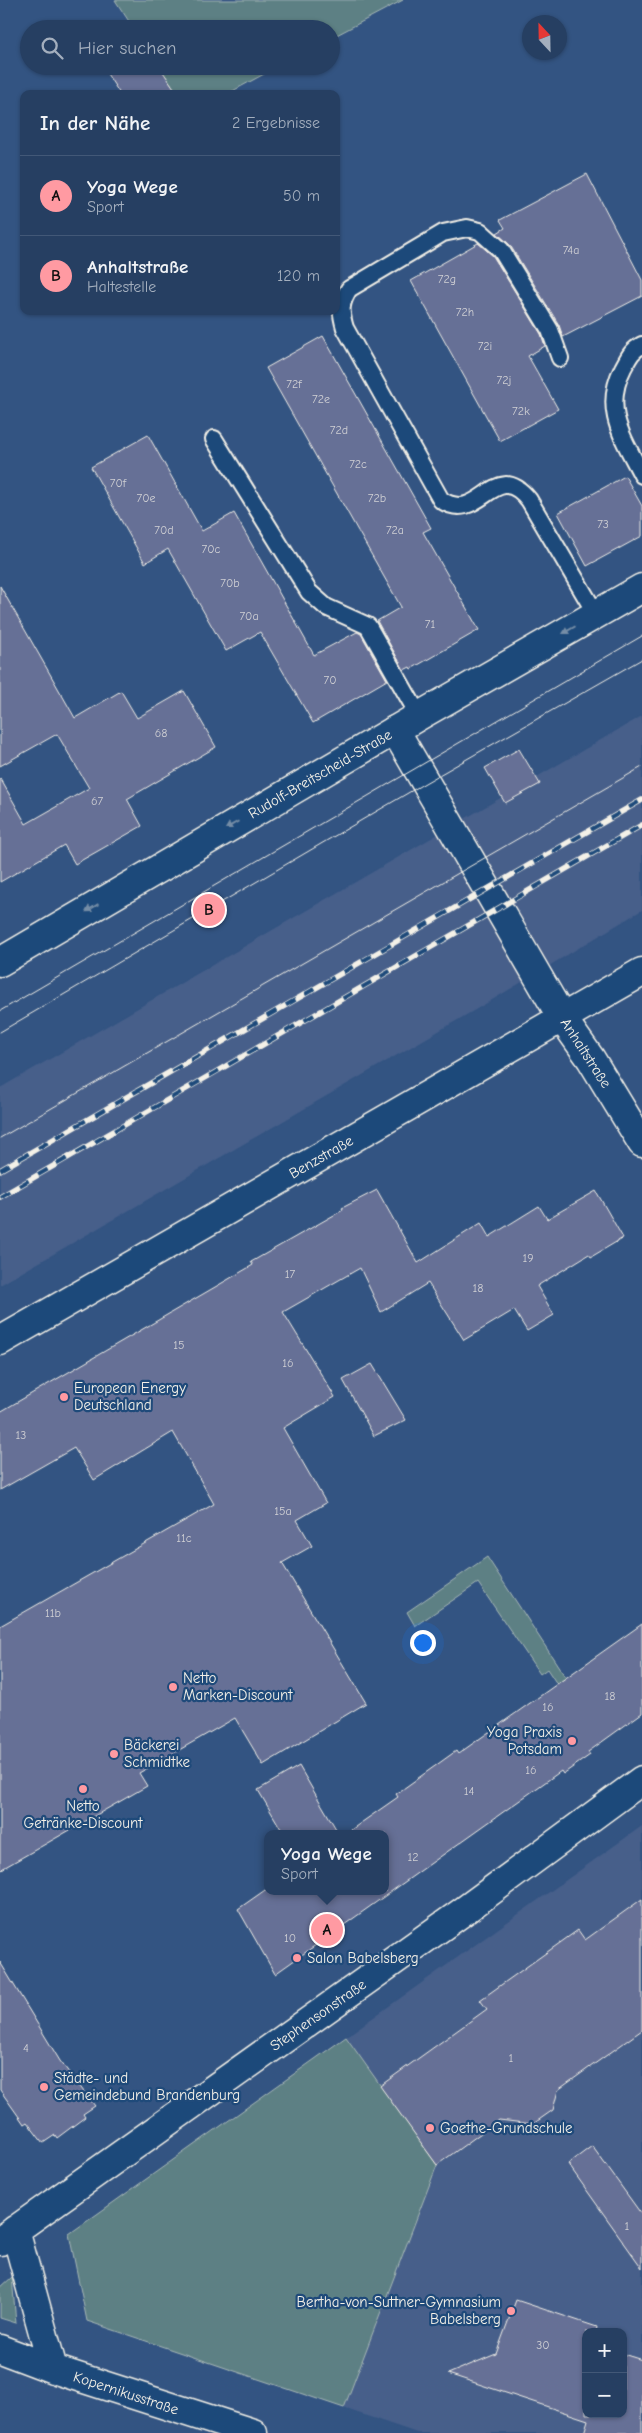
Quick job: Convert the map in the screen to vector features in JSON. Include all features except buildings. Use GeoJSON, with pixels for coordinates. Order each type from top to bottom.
{"type":"FeatureCollection","features":[{"type":"Feature","properties":{"kind":"street","name":"Rudolf-Breitscheid-Straße"},"geometry":{"type":"LineString","coordinates":[[0,962],[419,716],[642,588]]}},
{"type":"Feature","properties":{"kind":"street","name":"Anhaltstraße"},"geometry":{"type":"LineString","coordinates":[[395,730],[562,1018],[591,1058],[642,1143]]}},
{"type":"Feature","properties":{"kind":"street","name":"Benzstraße"},"geometry":{"type":"LineString","coordinates":[[0,1341],[642,972]]}},
{"type":"Feature","properties":{"kind":"street","name":"Stephensonstraße"},"geometry":{"type":"LineString","coordinates":[[53,2369],[8,2235],[461,1913],[642,1780]]}},
{"type":"Feature","properties":{"kind":"street","name":"Kopernikusstraße"},"geometry":{"type":"LineString","coordinates":[[0,2349],[53,2369],[253,2433]]}},
{"type":"Feature","properties":{"kind":"lane"},"geometry":{"type":"LineString","coordinates":[[560,358],[550,330],[501,250],[480,231],[466,228],[443,233],[349,289],[341,301],[341,314],[345,328],[441,500],[451,506],[461,507],[503,484],[514,486],[529,500],[596,614]]}},
{"type":"Feature","properties":{"kind":"lane"},"geometry":{"type":"LineString","coordinates":[[642,345],[632,350],[615,384],[613,398],[621,435],[642,475]]}},
{"type":"Feature","properties":{"kind":"lane"},"geometry":{"type":"LineString","coordinates":[[214,440],[309,592],[326,607],[368,626],[419,716]]}},
{"type":"Feature","properties":{"kind":"shaded area"},"geometry":{"type":"Polygon","coordinates":[[[642,716],[642,910],[487,1003],[0,1285],[0,1088],[642,716]]]}},
{"type":"Feature","properties":{"kind":"shaded area","name":"Goethe-Grundschule"},"geometry":{"type":"Polygon","coordinates":[[[642,1826],[642,2433],[417,2433],[87,2321],[69,2234],[642,1826]]]}},
{"type":"Feature","properties":{"kind":"green space"},"geometry":{"type":"Polygon","coordinates":[[[115,0],[403,0],[340,33],[340,20],[128,20],[115,0]]]}},
{"type":"Feature","properties":{"kind":"green space"},"geometry":{"type":"Polygon","coordinates":[[[165,75],[262,75],[234,90],[175,90],[165,75]]]}},
{"type":"Feature","properties":{"kind":"green space"},"geometry":{"type":"Polygon","coordinates":[[[487,1557],[566,1678],[557,1684],[547,1669],[540,1674],[478,1583],[415,1626],[407,1612],[487,1557]]]}},
{"type":"Feature","properties":{"kind":"green space"},"geometry":{"type":"Polygon","coordinates":[[[346,2037],[437,2165],[344,2408],[87,2321],[69,2234],[346,2037]]]}},
{"type":"Feature","properties":{"kind":"green space"},"geometry":{"type":"Polygon","coordinates":[[[12,2277],[16,2323],[0,2318],[0,2288],[12,2277]]]}},
{"type":"Feature","properties":{"kind":"tram line"},"geometry":{"type":"LineString","coordinates":[[0,1011],[642,636]]}},
{"type":"Feature","properties":{"kind":"tram line"},"geometry":{"type":"LineString","coordinates":[[0,1032],[425,783],[642,659]]}},
{"type":"Feature","properties":{"kind":"tram line"},"geometry":{"type":"LineString","coordinates":[[0,1138],[642,767]]}},
{"type":"Feature","properties":{"kind":"railway"},"geometry":{"type":"LineString","coordinates":[[0,1170],[642,800]]}},
{"type":"Feature","properties":{"kind":"railway"},"geometry":{"type":"LineString","coordinates":[[0,1197],[642,825]]}},
{"type":"Feature","properties":{"kind":"place","name":"Anhaltstraße"},"geometry":{"type":"Point","coordinates":[209,910]}},
{"type":"Feature","properties":{"kind":"place","name":"European Energy Deutschland"},"geometry":{"type":"Point","coordinates":[64,1397]}},
{"type":"Feature","properties":{"kind":"place","name":"Netto Marken-Discount"},"geometry":{"type":"Point","coordinates":[173,1687]}},
{"type":"Feature","properties":{"kind":"place","name":"Yoga Praxis Potsdam"},"geometry":{"type":"Point","coordinates":[572,1741]}},
{"type":"Feature","properties":{"kind":"place","name":"Bäckerei Schmidtke"},"geometry":{"type":"Point","coordinates":[114,1754]}},
{"type":"Feature","properties":{"kind":"place","name":"Netto Getränke-Discount"},"geometry":{"type":"Point","coordinates":[83,1789]}},
{"type":"Feature","properties":{"kind":"place","name":"Yoga Wege"},"geometry":{"type":"Point","coordinates":[327,1930]}},
{"type":"Feature","properties":{"kind":"place","name":"Salon Babelsberg"},"geometry":{"type":"Point","coordinates":[297,1958]}},
{"type":"Feature","properties":{"kind":"place","name":"Städte- und Gemeindebund Brandenburg"},"geometry":{"type":"Point","coordinates":[44,2087]}},
{"type":"Feature","properties":{"kind":"place","name":"Goethe-Grundschule"},"geometry":{"type":"Point","coordinates":[430,2128]}},
{"type":"Feature","properties":{"kind":"place","name":"Bertha-von-Suttner-Gymnasium Babelsberg"},"geometry":{"type":"Point","coordinates":[511,2311]}}]}
